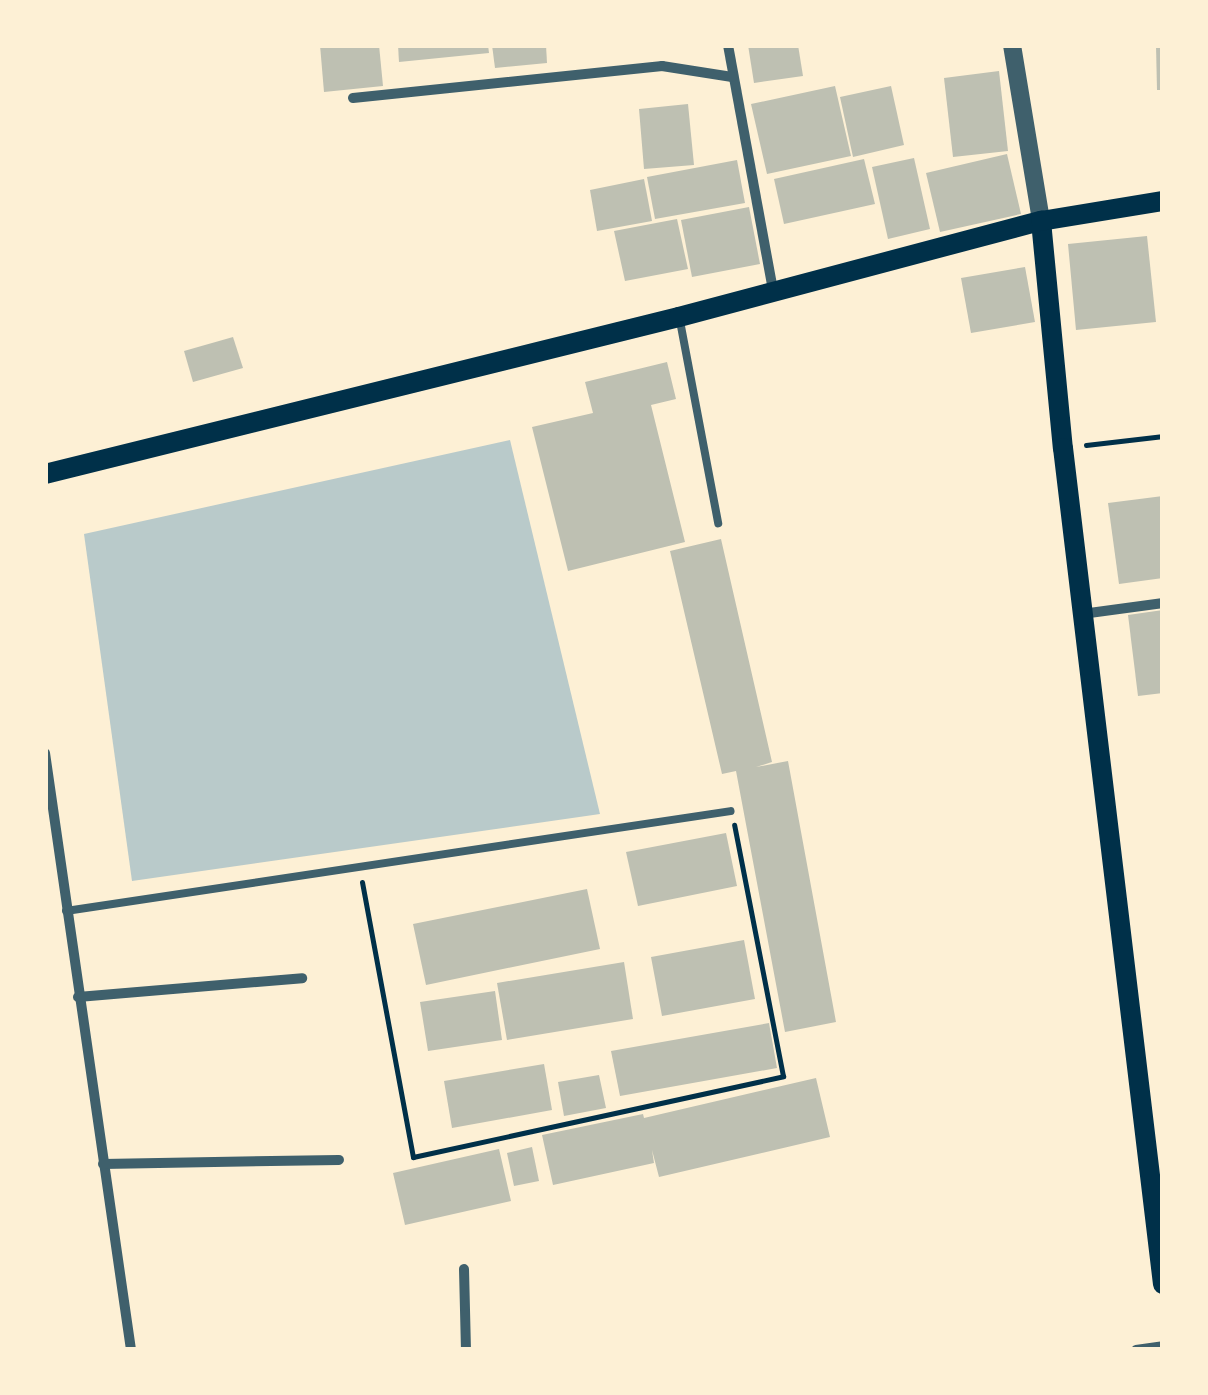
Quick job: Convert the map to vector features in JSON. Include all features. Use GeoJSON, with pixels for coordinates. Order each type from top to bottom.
{"type":"FeatureCollection","features":[{"type":"Feature","properties":{"kind":"main road"},"geometry":{"type":"LineString","coordinates":[[45,474],[679,318],[1042,221],[1163,201]]}},
{"type":"Feature","properties":{"kind":"main road"},"geometry":{"type":"LineString","coordinates":[[1042,221],[1082,614],[1154,1129],[1163,1284]]}},
{"type":"Feature","properties":{"kind":"street"},"geometry":{"type":"LineString","coordinates":[[728,45],[773,290]]}},
{"type":"Feature","properties":{"kind":"street"},"geometry":{"type":"LineString","coordinates":[[1012,45],[1042,221]]}},
{"type":"Feature","properties":{"kind":"street"},"geometry":{"type":"LineString","coordinates":[[353,98],[662,66],[732,77]]}},
{"type":"Feature","properties":{"kind":"street"},"geometry":{"type":"LineString","coordinates":[[1082,614],[1163,603]]}},
{"type":"Feature","properties":{"kind":"street"},"geometry":{"type":"LineString","coordinates":[[45,754],[131,1350]]}},
{"type":"Feature","properties":{"kind":"street"},"geometry":{"type":"LineString","coordinates":[[78,997],[302,978]]}},
{"type":"Feature","properties":{"kind":"street"},"geometry":{"type":"LineString","coordinates":[[103,1164],[339,1160]]}},
{"type":"Feature","properties":{"kind":"street"},"geometry":{"type":"LineString","coordinates":[[464,1269],[466,1350]]}},
{"type":"Feature","properties":{"kind":"street"},"geometry":{"type":"LineString","coordinates":[[1136,1350],[1163,1346]]}},
{"type":"Feature","properties":{"kind":"lane"},"geometry":{"type":"LineString","coordinates":[[679,318],[718,523]]}},
{"type":"Feature","properties":{"kind":"lane"},"geometry":{"type":"LineString","coordinates":[[66,911],[731,811]]}},
{"type":"Feature","properties":{"kind":"path"},"geometry":{"type":"LineString","coordinates":[[1063,448],[1163,436]]}},
{"type":"Feature","properties":{"kind":"path"},"geometry":{"type":"LineString","coordinates":[[360,869],[412,1156],[783,1076],[731,811]]}},
{"type":"Feature","properties":{"kind":"shaded area"},"geometry":{"type":"Polygon","coordinates":[[[510,440],[600,814],[132,881],[84,534],[510,440]]]}},
{"type":"Feature","properties":{"kind":"building"},"geometry":{"type":"Polygon","coordinates":[[[320,45],[379,45],[383,86],[324,92],[320,45]]]}},
{"type":"Feature","properties":{"kind":"building"},"geometry":{"type":"Polygon","coordinates":[[[398,45],[488,45],[489,53],[399,62],[398,45]]]}},
{"type":"Feature","properties":{"kind":"building"},"geometry":{"type":"Polygon","coordinates":[[[492,45],[546,45],[547,63],[495,68],[492,45]]]}},
{"type":"Feature","properties":{"kind":"building"},"geometry":{"type":"Polygon","coordinates":[[[748,45],[798,45],[803,76],[754,83],[748,45]]]}},
{"type":"Feature","properties":{"kind":"building"},"geometry":{"type":"Polygon","coordinates":[[[1156,45],[1163,45],[1163,90],[1157,90],[1156,45]]]}},
{"type":"Feature","properties":{"kind":"building"},"geometry":{"type":"Polygon","coordinates":[[[999,71],[1008,151],[953,157],[944,78],[999,71]]]}},
{"type":"Feature","properties":{"kind":"building"},"geometry":{"type":"Polygon","coordinates":[[[835,86],[851,156],[767,174],[751,104],[835,86]]]}},
{"type":"Feature","properties":{"kind":"building"},"geometry":{"type":"Polygon","coordinates":[[[891,86],[904,145],[853,157],[840,97],[891,86]]]}},
{"type":"Feature","properties":{"kind":"building"},"geometry":{"type":"Polygon","coordinates":[[[688,104],[694,165],[644,169],[639,109],[688,104]]]}},
{"type":"Feature","properties":{"kind":"building"},"geometry":{"type":"Polygon","coordinates":[[[1007,154],[1021,214],[940,232],[926,173],[1007,154]]]}},
{"type":"Feature","properties":{"kind":"building"},"geometry":{"type":"Polygon","coordinates":[[[914,158],[930,229],[888,239],[872,167],[914,158]]]}},
{"type":"Feature","properties":{"kind":"building"},"geometry":{"type":"Polygon","coordinates":[[[864,159],[875,204],[784,224],[774,179],[864,159]]]}},
{"type":"Feature","properties":{"kind":"building"},"geometry":{"type":"Polygon","coordinates":[[[737,160],[745,203],[655,219],[647,177],[737,160]]]}},
{"type":"Feature","properties":{"kind":"building"},"geometry":{"type":"Polygon","coordinates":[[[644,179],[652,221],[597,231],[590,190],[644,179]]]}},
{"type":"Feature","properties":{"kind":"building"},"geometry":{"type":"Polygon","coordinates":[[[749,207],[760,264],[692,277],[681,220],[749,207]]]}},
{"type":"Feature","properties":{"kind":"building"},"geometry":{"type":"Polygon","coordinates":[[[677,219],[688,269],[625,281],[614,231],[677,219]]]}},
{"type":"Feature","properties":{"kind":"building"},"geometry":{"type":"Polygon","coordinates":[[[1147,236],[1156,322],[1076,330],[1068,244],[1147,236]]]}},
{"type":"Feature","properties":{"kind":"building"},"geometry":{"type":"Polygon","coordinates":[[[1025,267],[1035,322],[971,333],[961,278],[1025,267]]]}},
{"type":"Feature","properties":{"kind":"building"},"geometry":{"type":"Polygon","coordinates":[[[233,337],[243,368],[193,382],[184,351],[233,337]]]}},
{"type":"Feature","properties":{"kind":"building"},"geometry":{"type":"Polygon","coordinates":[[[667,362],[676,399],[651,405],[685,542],[568,571],[532,427],[593,413],[585,382],[667,362]]]}},
{"type":"Feature","properties":{"kind":"building"},"geometry":{"type":"Polygon","coordinates":[[[1163,496],[1163,578],[1119,584],[1108,503],[1163,496]]]}},
{"type":"Feature","properties":{"kind":"building"},"geometry":{"type":"Polygon","coordinates":[[[721,539],[772,762],[756,767],[788,761],[836,1022],[785,1032],[736,771],[722,774],[670,551],[721,539]]]}},
{"type":"Feature","properties":{"kind":"building"},"geometry":{"type":"Polygon","coordinates":[[[1163,610],[1163,693],[1138,696],[1128,615],[1163,610]]]}},
{"type":"Feature","properties":{"kind":"building"},"geometry":{"type":"Polygon","coordinates":[[[726,833],[737,886],[638,906],[626,852],[726,833]]]}},
{"type":"Feature","properties":{"kind":"building"},"geometry":{"type":"Polygon","coordinates":[[[587,889],[600,949],[426,985],[413,924],[587,889]]]}},
{"type":"Feature","properties":{"kind":"building"},"geometry":{"type":"Polygon","coordinates":[[[744,940],[755,999],[662,1016],[651,957],[744,940]]]}},
{"type":"Feature","properties":{"kind":"building"},"geometry":{"type":"Polygon","coordinates":[[[624,962],[633,1019],[507,1040],[497,983],[624,962]]]}},
{"type":"Feature","properties":{"kind":"building"},"geometry":{"type":"Polygon","coordinates":[[[495,991],[502,1040],[428,1051],[420,1002],[495,991]]]}},
{"type":"Feature","properties":{"kind":"building"},"geometry":{"type":"Polygon","coordinates":[[[769,1023],[777,1068],[620,1096],[611,1051],[769,1023]]]}},
{"type":"Feature","properties":{"kind":"building"},"geometry":{"type":"Polygon","coordinates":[[[544,1064],[552,1110],[452,1128],[444,1081],[544,1064]]]}},
{"type":"Feature","properties":{"kind":"building"},"geometry":{"type":"Polygon","coordinates":[[[599,1075],[606,1108],[564,1116],[558,1082],[599,1075]]]}},
{"type":"Feature","properties":{"kind":"building"},"geometry":{"type":"Polygon","coordinates":[[[816,1078],[830,1137],[659,1177],[652,1150],[654,1163],[553,1185],[542,1135],[643,1114],[644,1118],[816,1078]]]}},
{"type":"Feature","properties":{"kind":"building"},"geometry":{"type":"Polygon","coordinates":[[[532,1147],[539,1181],[514,1186],[507,1153],[532,1147]]]}},
{"type":"Feature","properties":{"kind":"building"},"geometry":{"type":"Polygon","coordinates":[[[499,1149],[511,1201],[405,1225],[393,1173],[499,1149]]]}}]}
